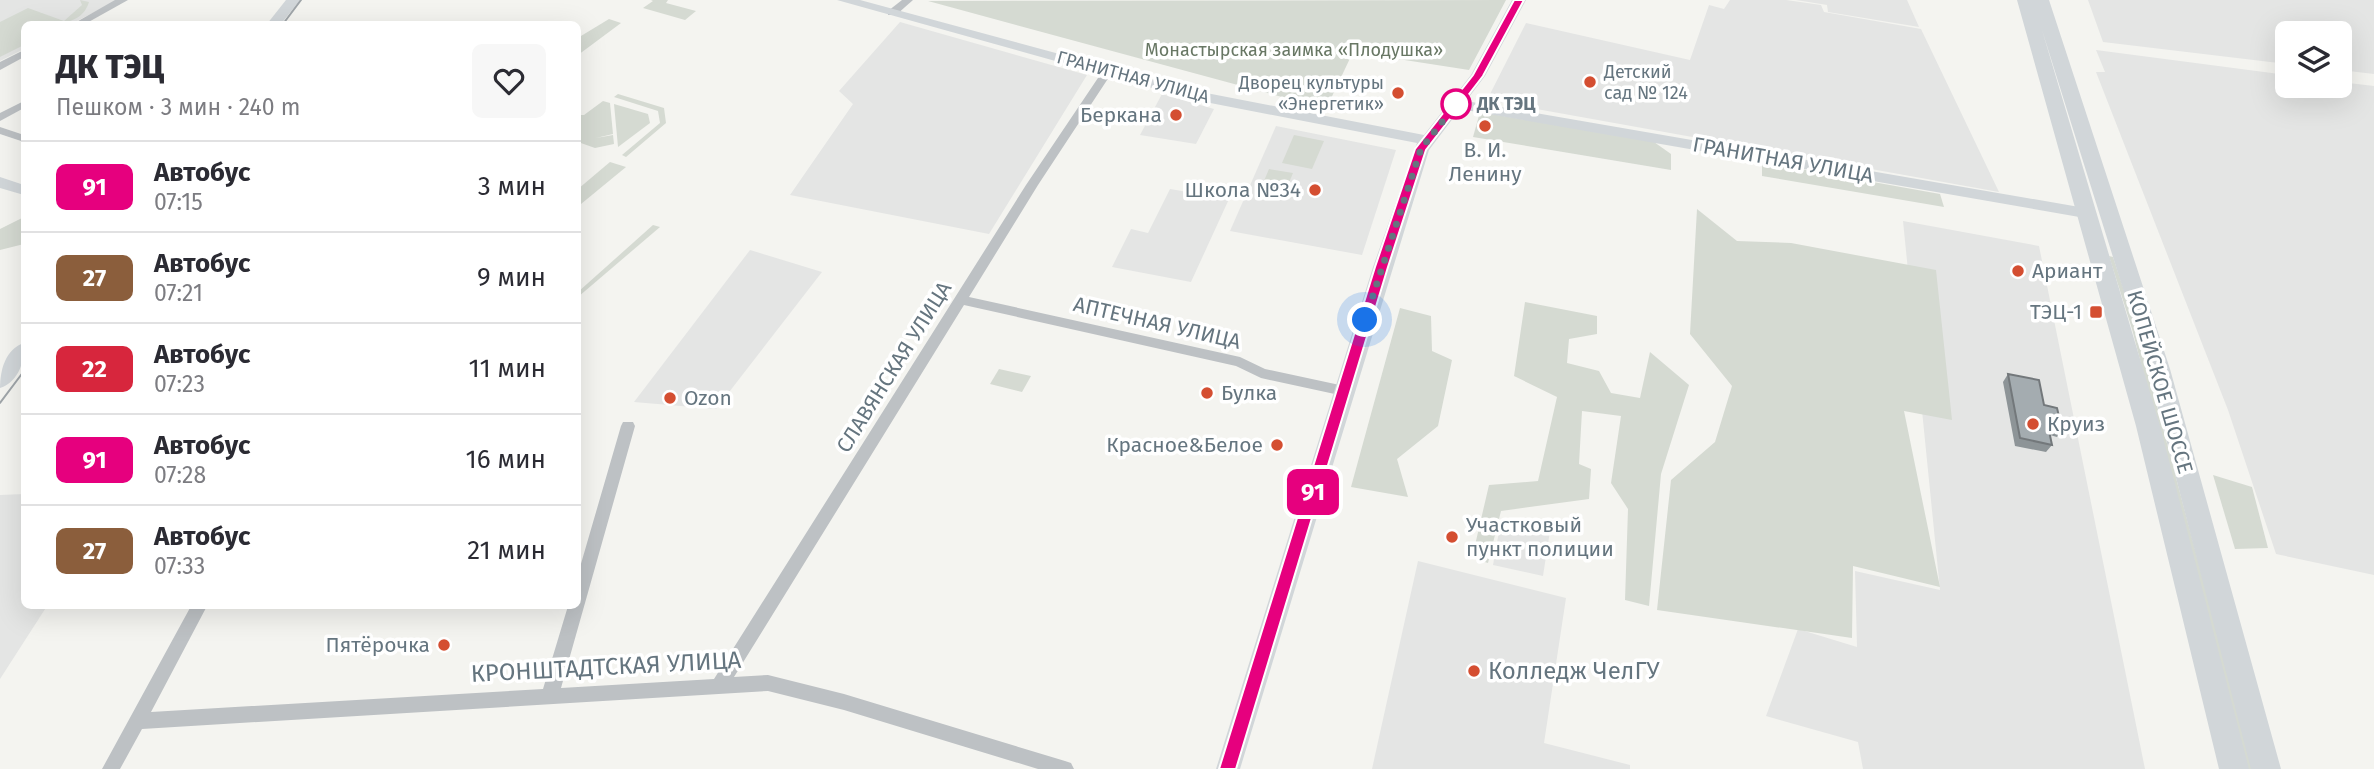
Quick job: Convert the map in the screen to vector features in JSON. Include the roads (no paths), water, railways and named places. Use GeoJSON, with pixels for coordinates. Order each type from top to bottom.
{"type":"FeatureCollection","features":[{"type":"Feature","properties":{"kind":"main road","name":"КОПЕЙСКОЕ ШОССЕ"},"geometry":{"type":"LineString","coordinates":[[2025,0],[2097,215],[2159,369],[2266,769]]}},
{"type":"Feature","properties":{"kind":"main road","name":"КОПЕЙСКОЕ ШОССЕ"},"geometry":{"type":"LineString","coordinates":[[2041,0],[2234,769]]}},
{"type":"Feature","properties":{"kind":"street"},"geometry":{"type":"LineString","coordinates":[[84,21],[123,0]]}},
{"type":"Feature","properties":{"kind":"street"},"geometry":{"type":"LineString","coordinates":[[276,21],[293,0]]}},
{"type":"Feature","properties":{"kind":"street","name":"ГРАНИТНАЯ УЛИЦА"},"geometry":{"type":"LineString","coordinates":[[844,0],[1195,95],[1426,140]]}},
{"type":"Feature","properties":{"kind":"street"},"geometry":{"type":"LineString","coordinates":[[892,13],[908,0]]}},
{"type":"Feature","properties":{"kind":"street"},"geometry":{"type":"LineString","coordinates":[[1228,769],[1381,267],[1426,140],[1483,67],[1519,0]]}},
{"type":"Feature","properties":{"kind":"street"},"geometry":{"type":"LineString","coordinates":[[0,66],[21,55]]}},
{"type":"Feature","properties":{"kind":"street","name":"СЛАВЯНСКАЯ УЛИЦА"},"geometry":{"type":"LineString","coordinates":[[719,686],[960,300],[1108,71]]}},
{"type":"Feature","properties":{"kind":"street","name":"ГРАНИТНАЯ УЛИЦА"},"geometry":{"type":"LineString","coordinates":[[1456,104],[2097,215]]}},
{"type":"Feature","properties":{"kind":"street"},"geometry":{"type":"LineString","coordinates":[[0,118],[21,106]]}},
{"type":"Feature","properties":{"kind":"street"},"geometry":{"type":"LineString","coordinates":[[0,130],[21,138]]}},
{"type":"Feature","properties":{"kind":"street"},"geometry":{"type":"LineString","coordinates":[[0,182],[21,189]]}},
{"type":"Feature","properties":{"kind":"street","name":"АПТЕЧНАЯ УЛИЦА"},"geometry":{"type":"LineString","coordinates":[[960,300],[1240,362],[1261,373],[1344,391]]}},
{"type":"Feature","properties":{"kind":"street"},"geometry":{"type":"LineString","coordinates":[[0,381],[21,354]]}},
{"type":"Feature","properties":{"kind":"street"},"geometry":{"type":"LineString","coordinates":[[581,590],[628,426]]}},
{"type":"Feature","properties":{"kind":"street"},"geometry":{"type":"LineString","coordinates":[[111,769],[197,609]]}},
{"type":"Feature","properties":{"kind":"street"},"geometry":{"type":"LineString","coordinates":[[550,695],[575,609]]}},
{"type":"Feature","properties":{"kind":"street","name":"КРОНШТАДТСКАЯ УЛИЦА"},"geometry":{"type":"LineString","coordinates":[[137,721],[550,695],[780,685],[1065,769]]}},
{"type":"Feature","properties":{"kind":"tram line"},"geometry":{"type":"LineString","coordinates":[[285,21],[301,0]]}},
{"type":"Feature","properties":{"kind":"tram line"},"geometry":{"type":"LineString","coordinates":[[0,403],[21,375]]}},
{"type":"Feature","properties":{"kind":"place","name":"Детский сад № 124"},"geometry":{"type":"Point","coordinates":[1590,82]}},
{"type":"Feature","properties":{"kind":"place","name":"Дворец культуры «Энергетик»"},"geometry":{"type":"Point","coordinates":[1398,93]}},
{"type":"Feature","properties":{"kind":"place","name":"ДК ТЭЦ"},"geometry":{"type":"Point","coordinates":[1456,104]}},
{"type":"Feature","properties":{"kind":"place","name":"Беркана"},"geometry":{"type":"Point","coordinates":[1176,115]}},
{"type":"Feature","properties":{"kind":"place","name":"В. И. Ленину"},"geometry":{"type":"Point","coordinates":[1485,126]}},
{"type":"Feature","properties":{"kind":"place","name":"Школа №34"},"geometry":{"type":"Point","coordinates":[1315,190]}},
{"type":"Feature","properties":{"kind":"place","name":"Ариант"},"geometry":{"type":"Point","coordinates":[2018,271]}},
{"type":"Feature","properties":{"kind":"place","name":"ТЭЦ-1"},"geometry":{"type":"Point","coordinates":[2096,312]}},
{"type":"Feature","properties":{"kind":"place","name":"Булка"},"geometry":{"type":"Point","coordinates":[1207,393]}},
{"type":"Feature","properties":{"kind":"place","name":"Ozon"},"geometry":{"type":"Point","coordinates":[670,398]}},
{"type":"Feature","properties":{"kind":"place","name":"Круиз"},"geometry":{"type":"Point","coordinates":[2033,424]}},
{"type":"Feature","properties":{"kind":"place","name":"Красное&Белое"},"geometry":{"type":"Point","coordinates":[1277,445]}},
{"type":"Feature","properties":{"kind":"place","name":"Участковый пункт полиции"},"geometry":{"type":"Point","coordinates":[1452,537]}},
{"type":"Feature","properties":{"kind":"place","name":"Пятёрочка"},"geometry":{"type":"Point","coordinates":[444,645]}},
{"type":"Feature","properties":{"kind":"place","name":"Колледж ЧелГУ"},"geometry":{"type":"Point","coordinates":[1474,671]}},
{"type":"Feature","properties":{"kind":"park label","name":"Монастырская заимка «Плодушка»"},"geometry":{"type":"Point","coordinates":[1294,50]}}]}
